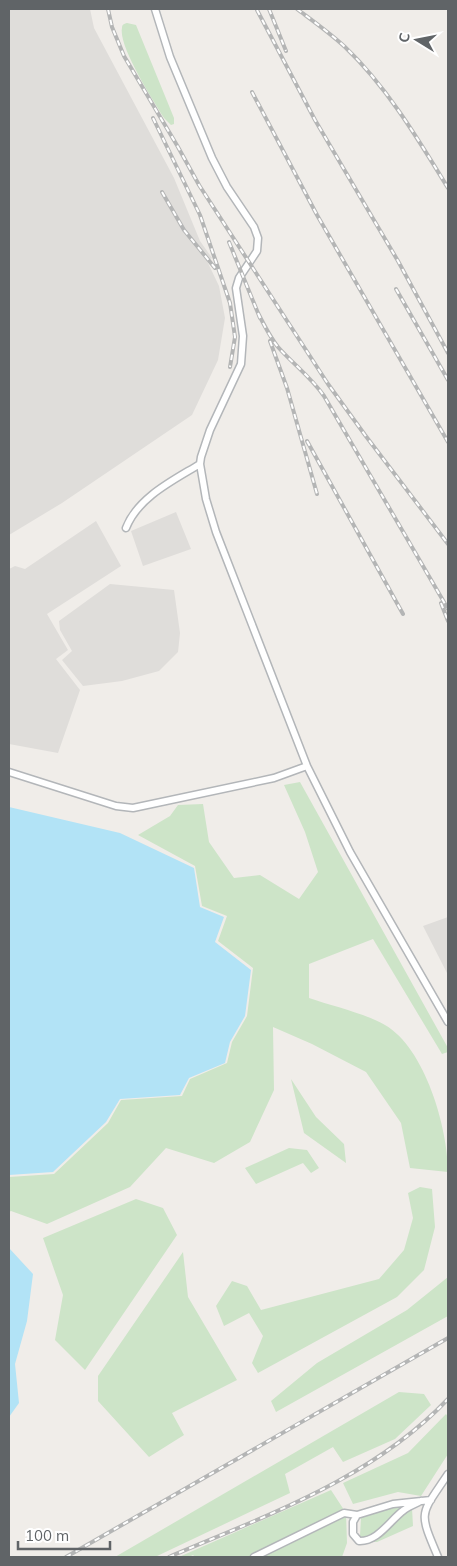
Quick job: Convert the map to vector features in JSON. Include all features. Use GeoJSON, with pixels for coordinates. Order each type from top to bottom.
{"type":"FeatureCollection","features":[{"type":"Feature","properties":{"kind":"street"},"geometry":{"type":"LineString","coordinates":[[155,9],[170,57],[212,158],[227,187],[254,227],[258,238],[257,251],[239,278],[236,288],[243,336],[241,364],[206,440],[200,464],[206,499],[216,532],[306,766],[350,852],[448,1022]]}},
{"type":"Feature","properties":{"kind":"street"},"geometry":{"type":"LineString","coordinates":[[126,528],[128,521],[136,510],[148,498],[200,464]]}},
{"type":"Feature","properties":{"kind":"street"},"geometry":{"type":"LineString","coordinates":[[9,772],[116,806],[133,808],[274,778],[306,766]]}},
{"type":"Feature","properties":{"kind":"street"},"geometry":{"type":"LineString","coordinates":[[438,1557],[424,1521],[426,1507],[448,1474]]}},
{"type":"Feature","properties":{"kind":"street"},"geometry":{"type":"LineString","coordinates":[[254,1557],[344,1513],[357,1515],[393,1504],[430,1500]]}},
{"type":"Feature","properties":{"kind":"street"},"geometry":{"type":"LineString","coordinates":[[357,1515],[353,1522],[353,1534],[360,1541],[369,1540],[376,1536],[405,1509],[421,1501]]}},
{"type":"Feature","properties":{"kind":"shaded area"},"geometry":{"type":"Polygon","coordinates":[[[9,9],[90,9],[94,28],[174,178],[200,241],[212,258],[207,261],[219,286],[225,318],[218,360],[192,415],[62,503],[9,535],[9,9]]]}},
{"type":"Feature","properties":{"kind":"shaded area"},"geometry":{"type":"Polygon","coordinates":[[[176,512],[191,549],[143,566],[131,531],[176,512]]]}},
{"type":"Feature","properties":{"kind":"shaded area"},"geometry":{"type":"Polygon","coordinates":[[[96,521],[121,566],[47,614],[68,650],[56,659],[80,690],[58,753],[9,744],[9,569],[15,566],[25,569],[96,521]]]}},
{"type":"Feature","properties":{"kind":"shaded area"},"geometry":{"type":"Polygon","coordinates":[[[110,584],[174,590],[180,633],[178,652],[159,671],[122,681],[83,686],[62,660],[72,651],[60,630],[59,621],[110,584]]]}},
{"type":"Feature","properties":{"kind":"shaded area"},"geometry":{"type":"Polygon","coordinates":[[[448,917],[448,975],[423,926],[448,917]]]}},
{"type":"Feature","properties":{"kind":"green space"},"geometry":{"type":"Polygon","coordinates":[[[127,23],[136,25],[174,118],[174,124],[171,125],[164,118],[131,60],[122,36],[122,26],[127,23]]]}},
{"type":"Feature","properties":{"kind":"green space"},"geometry":{"type":"Polygon","coordinates":[[[300,782],[448,1048],[448,1052],[442,1054],[373,939],[309,964],[309,998],[358,1013],[385,1025],[399,1036],[412,1051],[423,1070],[439,1112],[447,1154],[448,1172],[410,1168],[401,1123],[366,1072],[312,1044],[273,1027],[274,1090],[250,1142],[214,1163],[166,1148],[130,1187],[47,1224],[11,1211],[9,1212],[9,1177],[54,1174],[108,1123],[121,1100],[182,1096],[190,1079],[227,1063],[232,1042],[247,1016],[253,968],[218,941],[227,916],[202,906],[195,866],[138,835],[170,816],[178,805],[203,804],[209,842],[234,878],[260,875],[299,899],[318,872],[305,832],[284,785],[300,782]]]}},
{"type":"Feature","properties":{"kind":"green space"},"geometry":{"type":"Polygon","coordinates":[[[291,1079],[316,1117],[344,1144],[346,1163],[304,1133],[291,1079]]]}},
{"type":"Feature","properties":{"kind":"green space"},"geometry":{"type":"Polygon","coordinates":[[[289,1148],[307,1150],[319,1168],[311,1173],[303,1163],[256,1184],[245,1168],[289,1148]]]}},
{"type":"Feature","properties":{"kind":"green space"},"geometry":{"type":"Polygon","coordinates":[[[420,1187],[432,1189],[435,1227],[424,1270],[397,1297],[258,1373],[252,1363],[263,1336],[249,1313],[224,1326],[216,1306],[232,1281],[247,1286],[261,1310],[379,1279],[404,1250],[413,1218],[408,1193],[420,1187]]]}},
{"type":"Feature","properties":{"kind":"green space"},"geometry":{"type":"Polygon","coordinates":[[[136,1199],[163,1208],[177,1235],[85,1370],[55,1340],[63,1295],[43,1238],[136,1199]]]}},
{"type":"Feature","properties":{"kind":"green space"},"geometry":{"type":"Polygon","coordinates":[[[183,1252],[188,1297],[237,1380],[172,1413],[184,1435],[149,1457],[98,1401],[98,1376],[183,1252]]]}},
{"type":"Feature","properties":{"kind":"green space"},"geometry":{"type":"Polygon","coordinates":[[[448,1277],[448,1316],[276,1412],[271,1401],[317,1363],[407,1310],[448,1277]]]}},
{"type":"Feature","properties":{"kind":"green space"},"geometry":{"type":"Polygon","coordinates":[[[399,1392],[424,1394],[431,1405],[395,1439],[343,1462],[333,1447],[285,1474],[290,1493],[155,1557],[115,1557],[399,1392]]]}},
{"type":"Feature","properties":{"kind":"green space"},"geometry":{"type":"Polygon","coordinates":[[[446,1414],[448,1417],[448,1454],[421,1496],[398,1492],[353,1504],[343,1483],[408,1453],[446,1414]]]}},
{"type":"Feature","properties":{"kind":"green space"},"geometry":{"type":"Polygon","coordinates":[[[331,1490],[346,1513],[347,1543],[342,1557],[195,1557],[193,1555],[179,1557],[331,1490]]]}},
{"type":"Feature","properties":{"kind":"green space"},"geometry":{"type":"Polygon","coordinates":[[[399,1506],[412,1508],[413,1526],[377,1542],[363,1542],[360,1536],[361,1517],[399,1506]]]}},
{"type":"Feature","properties":{"kind":"water"},"geometry":{"type":"Polygon","coordinates":[[[9,807],[120,833],[194,868],[200,907],[224,917],[215,942],[251,970],[245,1016],[230,1042],[225,1063],[189,1078],[180,1095],[120,1099],[106,1122],[53,1172],[9,1175],[9,807]]]}},
{"type":"Feature","properties":{"kind":"water"},"geometry":{"type":"Polygon","coordinates":[[[9,1248],[33,1274],[27,1321],[15,1364],[19,1403],[9,1417],[9,1248]]]}},
{"type":"Feature","properties":{"kind":"railway"},"geometry":{"type":"LineString","coordinates":[[108,9],[112,27],[124,56],[199,185],[328,384],[448,544]]}},
{"type":"Feature","properties":{"kind":"railway"},"geometry":{"type":"LineString","coordinates":[[269,9],[286,51]]}},
{"type":"Feature","properties":{"kind":"railway"},"geometry":{"type":"LineString","coordinates":[[297,9],[339,42],[375,79],[401,114],[448,188]]}},
{"type":"Feature","properties":{"kind":"railway"},"geometry":{"type":"LineString","coordinates":[[257,10],[315,120],[398,261],[448,353]]}},
{"type":"Feature","properties":{"kind":"railway"},"geometry":{"type":"LineString","coordinates":[[252,92],[317,215],[448,442]]}},
{"type":"Feature","properties":{"kind":"railway"},"geometry":{"type":"LineString","coordinates":[[153,118],[200,215],[230,303],[235,337],[230,367]]}},
{"type":"Feature","properties":{"kind":"railway"},"geometry":{"type":"LineString","coordinates":[[162,192],[184,230],[215,268]]}},
{"type":"Feature","properties":{"kind":"railway"},"geometry":{"type":"LineString","coordinates":[[229,242],[260,318]]}},
{"type":"Feature","properties":{"kind":"railway"},"geometry":{"type":"LineString","coordinates":[[396,289],[448,380]]}},
{"type":"Feature","properties":{"kind":"railway"},"geometry":{"type":"LineString","coordinates":[[258,313],[278,347],[324,396],[448,609]]}},
{"type":"Feature","properties":{"kind":"railway"},"geometry":{"type":"LineString","coordinates":[[270,341],[287,388],[317,494]]}},
{"type":"Feature","properties":{"kind":"railway"},"geometry":{"type":"LineString","coordinates":[[307,441],[403,614]]}},
{"type":"Feature","properties":{"kind":"railway"},"geometry":{"type":"LineString","coordinates":[[441,603],[448,621]]}},
{"type":"Feature","properties":{"kind":"railway"},"geometry":{"type":"LineString","coordinates":[[66,1557],[448,1338]]}},
{"type":"Feature","properties":{"kind":"railway"},"geometry":{"type":"LineString","coordinates":[[169,1557],[280,1510],[352,1473],[386,1452],[418,1427],[448,1399]]}}]}
